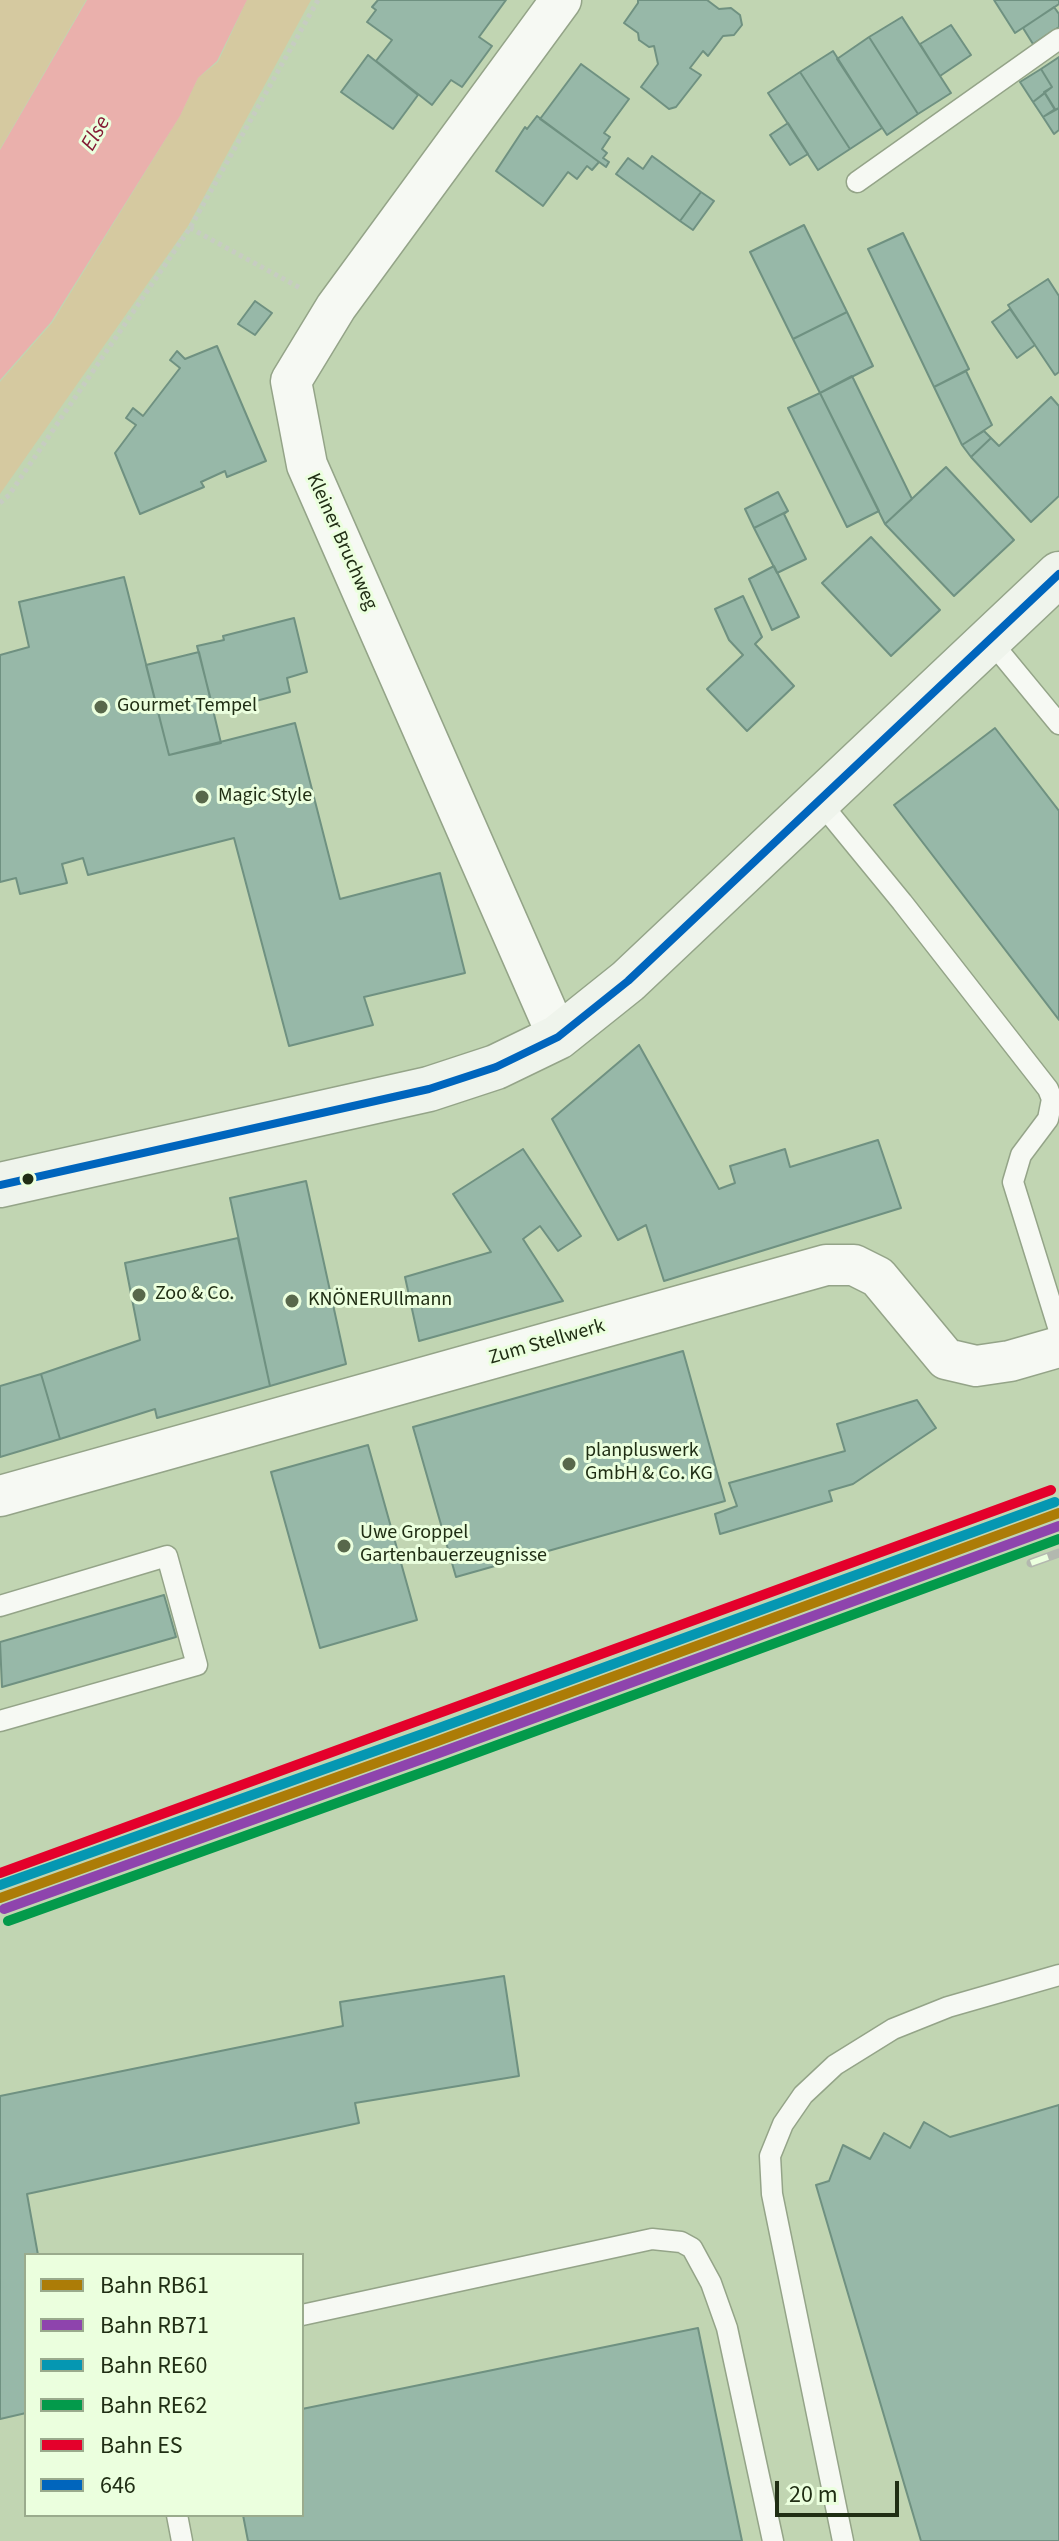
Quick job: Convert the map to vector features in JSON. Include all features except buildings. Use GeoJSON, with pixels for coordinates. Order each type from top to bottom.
{"type":"FeatureCollection","features":[{"type":"Feature","properties":{"kind":"main road"},"geometry":{"type":"LineString","coordinates":[[0,1185],[429,1089],[496,1067],[558,1037],[628,981],[1059,574]]}},
{"type":"Feature","properties":{"kind":"street","name":"Kleiner Bruchweg"},"geometry":{"type":"LineString","coordinates":[[558,1037],[307,465],[291,381],[336,307],[561,0]]}},
{"type":"Feature","properties":{"kind":"street","name":"Zum Stellwerk"},"geometry":{"type":"LineString","coordinates":[[0,1496],[826,1265],[854,1265],[878,1277],[946,1359],[976,1366],[1010,1361],[1059,1347]]}},
{"type":"Feature","properties":{"kind":"lane"},"geometry":{"type":"LineString","coordinates":[[857,182],[1059,39]]}},
{"type":"Feature","properties":{"kind":"lane"},"geometry":{"type":"LineString","coordinates":[[989,639],[1059,724]]}},
{"type":"Feature","properties":{"kind":"lane"},"geometry":{"type":"LineString","coordinates":[[820,802],[1048,1089],[1055,1107],[1021,1155],[1013,1182],[1059,1330]]}},
{"type":"Feature","properties":{"kind":"lane"},"geometry":{"type":"LineString","coordinates":[[0,1606],[167,1556],[197,1665],[0,1721]]}},
{"type":"Feature","properties":{"kind":"lane"},"geometry":{"type":"LineString","coordinates":[[843,2541],[772,2194],[770,2156],[783,2124],[803,2095],[835,2065],[893,2029],[948,2007],[1059,1975]]}},
{"type":"Feature","properties":{"kind":"lane"},"geometry":{"type":"LineString","coordinates":[[304,2315],[652,2239],[681,2242],[692,2248],[711,2283],[727,2328],[773,2541]]}},
{"type":"Feature","properties":{"kind":"lane"},"geometry":{"type":"LineString","coordinates":[[177,2517],[182,2541]]}},
{"type":"Feature","properties":{"kind":"path"},"geometry":{"type":"LineString","coordinates":[[0,503],[9,495],[190,228],[318,0]]}},
{"type":"Feature","properties":{"kind":"path"},"geometry":{"type":"LineString","coordinates":[[190,228],[336,307]]}},
{"type":"Feature","properties":{"kind":"shaded area"},"geometry":{"type":"Polygon","coordinates":[[[0,0],[86,0],[0,149],[0,0]]]}},
{"type":"Feature","properties":{"kind":"shaded area"},"geometry":{"type":"Polygon","coordinates":[[[247,0],[311,0],[188,226],[0,494],[0,382],[52,323],[180,116],[198,78],[218,62],[247,0]]]}},
{"type":"Feature","properties":{"kind":"water","name":"Else"},"geometry":{"type":"Polygon","coordinates":[[[87,0],[247,0],[217,61],[198,78],[180,116],[51,322],[0,380],[0,150],[87,0]]]}},
{"type":"Feature","properties":{"kind":"railway"},"geometry":{"type":"LineString","coordinates":[[1031,1563],[1059,1553]]}},
{"type":"Feature","properties":{"kind":"rail line","name":"ES"},"geometry":{"type":"LineString","coordinates":[[0,1873],[1051,1490]]}},
{"type":"Feature","properties":{"kind":"rail line","name":"RE60"},"geometry":{"type":"LineString","coordinates":[[0,1885],[1055,1502]]}},
{"type":"Feature","properties":{"kind":"rail line","name":"RB61"},"geometry":{"type":"LineString","coordinates":[[0,1898],[1059,1513]]}},
{"type":"Feature","properties":{"kind":"rail line","name":"RB71"},"geometry":{"type":"LineString","coordinates":[[4,1909],[1059,1526]]}},
{"type":"Feature","properties":{"kind":"rail line","name":"RE62"},"geometry":{"type":"LineString","coordinates":[[8,1921],[1059,1539]]}},
{"type":"Feature","properties":{"kind":"transit line","name":"646"},"geometry":{"type":"LineString","coordinates":[[0,1185],[429,1089],[496,1067],[558,1037],[628,981],[1059,574]]}},
{"type":"Feature","properties":{"kind":"place","name":"Gourmet Tempel"},"geometry":{"type":"Point","coordinates":[101,707]}},
{"type":"Feature","properties":{"kind":"place","name":"Magic Style"},"geometry":{"type":"Point","coordinates":[202,797]}},
{"type":"Feature","properties":{"kind":"place","name":"Zoo & Co."},"geometry":{"type":"Point","coordinates":[139,1295]}},
{"type":"Feature","properties":{"kind":"place","name":"KNÖNERUllmann"},"geometry":{"type":"Point","coordinates":[292,1301]}},
{"type":"Feature","properties":{"kind":"place","name":"planpluswerk GmbH & Co. KG"},"geometry":{"type":"Point","coordinates":[569,1464]}},
{"type":"Feature","properties":{"kind":"place","name":"Uwe Groppel Gartenbauerzeugnisse"},"geometry":{"type":"Point","coordinates":[344,1546]}}]}
